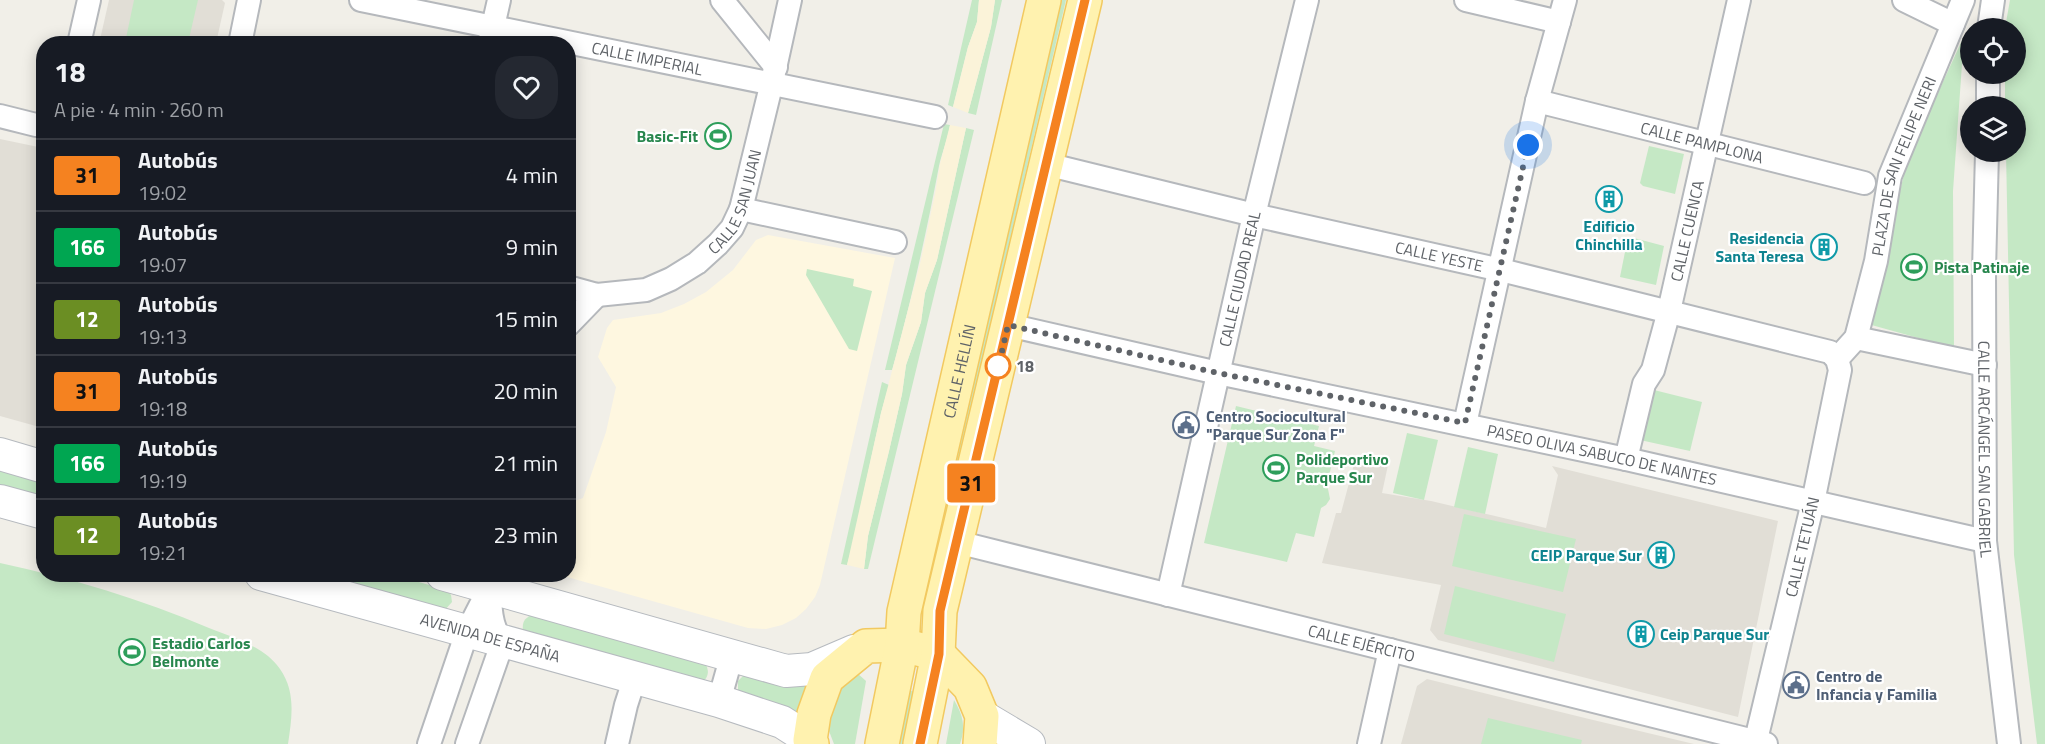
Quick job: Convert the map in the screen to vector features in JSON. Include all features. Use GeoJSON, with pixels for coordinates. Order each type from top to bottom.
{"type":"FeatureCollection","features":[{"type":"Feature","properties":{"kind":"main road","name":"CALLE HELLÍN"},"geometry":{"type":"LineString","coordinates":[[882,744],[902,645],[906,603],[1044,0]]}},
{"type":"Feature","properties":{"kind":"main road"},"geometry":{"type":"LineString","coordinates":[[920,744],[939,654],[940,611],[1085,0]]}},
{"type":"Feature","properties":{"kind":"main road"},"geometry":{"type":"LineString","coordinates":[[0,454],[36,464]]}},
{"type":"Feature","properties":{"kind":"main road"},"geometry":{"type":"LineString","coordinates":[[0,501],[36,511]]}},
{"type":"Feature","properties":{"kind":"main road","name":"AVENIDA DE ESPAÑA"},"geometry":{"type":"LineString","coordinates":[[289,582],[719,701],[773,718],[811,742],[814,714],[827,678],[866,646]]}},
{"type":"Feature","properties":{"kind":"main road"},"geometry":{"type":"LineString","coordinates":[[495,582],[786,671],[812,669],[866,646],[902,645],[939,654],[969,687],[981,730],[1029,744]]}},
{"type":"Feature","properties":{"kind":"street"},"geometry":{"type":"LineString","coordinates":[[81,36],[89,0]]}},
{"type":"Feature","properties":{"kind":"street"},"geometry":{"type":"LineString","coordinates":[[242,36],[249,0]]}},
{"type":"Feature","properties":{"kind":"street","name":"CALLE IMPERIAL"},"geometry":{"type":"LineString","coordinates":[[361,0],[491,36]]}},
{"type":"Feature","properties":{"kind":"street"},"geometry":{"type":"LineString","coordinates":[[491,36],[499,0]]}},
{"type":"Feature","properties":{"kind":"street"},"geometry":{"type":"LineString","coordinates":[[722,0],[774,75]]}},
{"type":"Feature","properties":{"kind":"street","name":"CALLE SAN JUAN"},"geometry":{"type":"LineString","coordinates":[[576,290],[597,295],[646,290],[671,279],[697,263],[732,228],[741,209],[790,0]]}},
{"type":"Feature","properties":{"kind":"street","name":"CALLE CIUDAD REAL"},"geometry":{"type":"LineString","coordinates":[[1168,595],[1254,215],[1307,0]]}},
{"type":"Feature","properties":{"kind":"street"},"geometry":{"type":"LineString","coordinates":[[1466,0],[1559,22]]}},
{"type":"Feature","properties":{"kind":"street"},"geometry":{"type":"LineString","coordinates":[[1465,423],[1538,101],[1566,0]]}},
{"type":"Feature","properties":{"kind":"street","name":"CALLE CUENCA"},"geometry":{"type":"LineString","coordinates":[[1626,459],[1644,384],[1653,370],[1669,311],[1739,0]]}},
{"type":"Feature","properties":{"kind":"street"},"geometry":{"type":"LineString","coordinates":[[1904,0],[1953,24]]}},
{"type":"Feature","properties":{"kind":"street","name":"PLAZA DE SAN FELIPE NERI"},"geometry":{"type":"LineString","coordinates":[[1834,355],[1856,338],[1876,261],[1890,176],[1964,0]]}},
{"type":"Feature","properties":{"kind":"street"},"geometry":{"type":"LineString","coordinates":[[1991,18],[1994,0]]}},
{"type":"Feature","properties":{"kind":"street","name":"CALLE IMPERIAL"},"geometry":{"type":"LineString","coordinates":[[576,48],[774,75],[935,117]]}},
{"type":"Feature","properties":{"kind":"street","name":"CALLE PAMPLONA"},"geometry":{"type":"LineString","coordinates":[[1538,101],[1864,183]]}},
{"type":"Feature","properties":{"kind":"street"},"geometry":{"type":"LineString","coordinates":[[0,116],[36,125]]}},
{"type":"Feature","properties":{"kind":"street","name":"CALLE ARCÁNGEL SAN GABRIEL"},"geometry":{"type":"LineString","coordinates":[[1987,162],[1985,541],[2009,744]]}},
{"type":"Feature","properties":{"kind":"street","name":"CALLE YESTE"},"geometry":{"type":"LineString","coordinates":[[1046,164],[1254,215],[1501,270],[1669,311],[1834,355]]}},
{"type":"Feature","properties":{"kind":"street"},"geometry":{"type":"LineString","coordinates":[[741,209],[895,242]]}},
{"type":"Feature","properties":{"kind":"street"},"geometry":{"type":"LineString","coordinates":[[576,317],[597,295]]}},
{"type":"Feature","properties":{"kind":"street","name":"PASEO OLIVA SABUCO DE NANTES"},"geometry":{"type":"LineString","coordinates":[[1008,325],[1218,373],[1465,423],[1985,541]]}},
{"type":"Feature","properties":{"kind":"street"},"geometry":{"type":"LineString","coordinates":[[1856,338],[1985,365]]}},
{"type":"Feature","properties":{"kind":"street","name":"CALLE TETUÁN"},"geometry":{"type":"LineString","coordinates":[[1759,743],[1840,370],[1834,355]]}},
{"type":"Feature","properties":{"kind":"street","name":"CALLE EJÉRCITO"},"geometry":{"type":"LineString","coordinates":[[957,542],[1759,743]]}},
{"type":"Feature","properties":{"kind":"street"},"geometry":{"type":"LineString","coordinates":[[429,744],[467,632],[492,582]]}},
{"type":"Feature","properties":{"kind":"street"},"geometry":{"type":"LineString","coordinates":[[467,744],[503,641],[499,637],[490,606],[492,582]]}},
{"type":"Feature","properties":{"kind":"street"},"geometry":{"type":"LineString","coordinates":[[1369,744],[1390,650]]}},
{"type":"Feature","properties":{"kind":"street"},"geometry":{"type":"LineString","coordinates":[[719,701],[732,655]]}},
{"type":"Feature","properties":{"kind":"street"},"geometry":{"type":"LineString","coordinates":[[616,744],[635,677]]}},
{"type":"Feature","properties":{"kind":"shaded area"},"geometry":{"type":"Polygon","coordinates":[[[109,0],[222,0],[225,3],[218,36],[101,36],[109,0]]]}},
{"type":"Feature","properties":{"kind":"shaded area"},"geometry":{"type":"Polygon","coordinates":[[[0,139],[36,147],[36,426],[0,416],[0,139]]]}},
{"type":"Feature","properties":{"kind":"shaded area"},"geometry":{"type":"Polygon","coordinates":[[[768,235],[895,258],[820,585],[815,597],[796,618],[766,629],[748,628],[576,580],[576,500],[583,498],[606,432],[616,387],[598,357],[607,328],[613,320],[661,313],[706,292],[733,270],[756,240],[768,235]]]}},
{"type":"Feature","properties":{"kind":"shaded area"},"geometry":{"type":"Polygon","coordinates":[[[1356,457],[1388,465],[1382,493],[1431,501],[1546,528],[1558,475],[1552,466],[1778,521],[1738,717],[1438,640],[1430,630],[1441,585],[1322,563],[1336,513],[1341,513],[1356,457]]]}},
{"type":"Feature","properties":{"kind":"shaded area"},"geometry":{"type":"Polygon","coordinates":[[[1427,679],[1694,744],[1401,744],[1417,686],[1427,679]]]}},
{"type":"Feature","properties":{"kind":"green space"},"geometry":{"type":"Polygon","coordinates":[[[134,0],[198,0],[190,36],[126,36],[134,0]]]}},
{"type":"Feature","properties":{"kind":"green space"},"geometry":{"type":"Polygon","coordinates":[[[972,0],[979,0],[977,22],[968,47],[953,107],[948,105],[972,0]]]}},
{"type":"Feature","properties":{"kind":"green space"},"geometry":{"type":"Polygon","coordinates":[[[995,0],[1002,0],[976,115],[968,113],[991,27],[995,0]]]}},
{"type":"Feature","properties":{"kind":"green space"},"geometry":{"type":"Polygon","coordinates":[[[1059,0],[1066,0],[925,603],[918,601],[1059,0]]]}},
{"type":"Feature","properties":{"kind":"green space"},"geometry":{"type":"Polygon","coordinates":[[[2010,0],[2045,0],[2045,744],[2037,744],[2014,555],[2006,162],[2026,162],[2026,96],[2005,96],[2005,84],[2026,84],[2026,18],[2007,18],[2010,0]]]}},
{"type":"Feature","properties":{"kind":"green space"},"geometry":{"type":"Polygon","coordinates":[[[1960,45],[1961,84],[1953,191],[1954,348],[1868,324],[1908,158],[1960,45]]]}},
{"type":"Feature","properties":{"kind":"green space"},"geometry":{"type":"Polygon","coordinates":[[[944,124],[950,125],[914,285],[892,370],[885,370],[944,124]]]}},
{"type":"Feature","properties":{"kind":"green space"},"geometry":{"type":"Polygon","coordinates":[[[966,128],[974,130],[868,569],[864,569],[868,536],[902,394],[906,365],[921,322],[925,293],[937,260],[966,128]]]}},
{"type":"Feature","properties":{"kind":"green space"},"geometry":{"type":"Polygon","coordinates":[[[1649,146],[1684,154],[1675,194],[1643,186],[1640,183],[1649,146]]]}},
{"type":"Feature","properties":{"kind":"green space"},"geometry":{"type":"Polygon","coordinates":[[[1634,238],[1664,246],[1656,285],[1620,277],[1627,242],[1634,238]]]}},
{"type":"Feature","properties":{"kind":"green space"},"geometry":{"type":"Polygon","coordinates":[[[807,269],[854,279],[853,286],[872,291],[857,351],[849,349],[806,275],[807,269]]]}},
{"type":"Feature","properties":{"kind":"green space"},"geometry":{"type":"Polygon","coordinates":[[[882,382],[889,385],[851,551],[847,565],[841,564],[882,382]]]}},
{"type":"Feature","properties":{"kind":"green space"},"geometry":{"type":"Polygon","coordinates":[[[1650,389],[1702,402],[1690,451],[1640,440],[1650,389]]]}},
{"type":"Feature","properties":{"kind":"green space","name":"Polideportivo Parque Sur"},"geometry":{"type":"Polygon","coordinates":[[[1236,406],[1319,426],[1314,446],[1335,451],[1327,484],[1330,499],[1321,508],[1314,537],[1296,533],[1287,562],[1204,543],[1236,406]]]}},
{"type":"Feature","properties":{"kind":"green space"},"geometry":{"type":"Polygon","coordinates":[[[1407,433],[1438,440],[1424,500],[1393,493],[1407,433]]]}},
{"type":"Feature","properties":{"kind":"green space"},"geometry":{"type":"Polygon","coordinates":[[[1468,447],[1498,454],[1485,514],[1454,507],[1468,447]]]}},
{"type":"Feature","properties":{"kind":"green space"},"geometry":{"type":"Polygon","coordinates":[[[0,466],[36,475],[36,497],[0,489],[0,466]]]}},
{"type":"Feature","properties":{"kind":"green space"},"geometry":{"type":"Polygon","coordinates":[[[1464,514],[1576,539],[1563,592],[1452,566],[1464,514]]]}},
{"type":"Feature","properties":{"kind":"green space","name":"Estadio Carlos Belmonte"},"geometry":{"type":"Polygon","coordinates":[[[0,563],[36,571],[36,582],[76,582],[132,599],[238,639],[266,654],[273,661],[285,678],[291,696],[288,744],[0,744],[0,563]]]}},
{"type":"Feature","properties":{"kind":"green space"},"geometry":{"type":"Polygon","coordinates":[[[341,582],[419,582],[447,590],[452,602],[444,611],[341,582]]]}},
{"type":"Feature","properties":{"kind":"green space"},"geometry":{"type":"Polygon","coordinates":[[[1455,586],[1566,614],[1554,662],[1444,634],[1455,586]]]}},
{"type":"Feature","properties":{"kind":"green space"},"geometry":{"type":"Polygon","coordinates":[[[532,615],[705,663],[708,675],[704,681],[523,630],[524,621],[532,615]]]}},
{"type":"Feature","properties":{"kind":"green space"},"geometry":{"type":"Polygon","coordinates":[[[857,673],[866,681],[855,744],[834,744],[829,731],[829,719],[839,689],[857,673]]]}},
{"type":"Feature","properties":{"kind":"green space"},"geometry":{"type":"Polygon","coordinates":[[[744,675],[807,686],[808,689],[798,713],[796,715],[738,692],[738,681],[744,675]]]}},
{"type":"Feature","properties":{"kind":"green space"},"geometry":{"type":"Polygon","coordinates":[[[907,689],[914,692],[904,744],[897,744],[907,689]]]}},
{"type":"Feature","properties":{"kind":"green space"},"geometry":{"type":"Polygon","coordinates":[[[954,700],[963,721],[962,738],[960,744],[946,744],[954,700]]]}},
{"type":"Feature","properties":{"kind":"green space"},"geometry":{"type":"Polygon","coordinates":[[[1488,718],[1582,740],[1581,744],[1481,744],[1488,718]]]}},
{"type":"Feature","properties":{"kind":"sand"},"geometry":{"type":"Polygon","coordinates":[[[979,0],[995,0],[991,27],[968,113],[953,107],[968,47],[977,22],[979,0]]]}},
{"type":"Feature","properties":{"kind":"sand"},"geometry":{"type":"Polygon","coordinates":[[[950,125],[966,128],[937,260],[925,293],[921,322],[906,365],[902,394],[868,536],[864,569],[847,565],[881,413],[920,264],[950,125]]]}},
{"type":"Feature","properties":{"kind":"bus line","name":"31"},"geometry":{"type":"LineString","coordinates":[[920,744],[939,654],[940,611],[1085,0]]}},
{"type":"Feature","properties":{"kind":"place","name":"Basic-Fit"},"geometry":{"type":"Point","coordinates":[718,136]}},
{"type":"Feature","properties":{"kind":"place","name":"Edificio Chinchilla"},"geometry":{"type":"Point","coordinates":[1609,199]}},
{"type":"Feature","properties":{"kind":"place","name":"Residencia Santa Teresa"},"geometry":{"type":"Point","coordinates":[1824,247]}},
{"type":"Feature","properties":{"kind":"place","name":"Pista Patinaje"},"geometry":{"type":"Point","coordinates":[1914,267]}},
{"type":"Feature","properties":{"kind":"place","name":"18"},"geometry":{"type":"Point","coordinates":[998,366]}},
{"type":"Feature","properties":{"kind":"place","name":"Centro Sociocultural \"Parque Sur Zona F\""},"geometry":{"type":"Point","coordinates":[1186,425]}},
{"type":"Feature","properties":{"kind":"place","name":"Polideportivo Parque Sur"},"geometry":{"type":"Point","coordinates":[1276,468]}},
{"type":"Feature","properties":{"kind":"place","name":"CEIP Parque Sur"},"geometry":{"type":"Point","coordinates":[1661,555]}},
{"type":"Feature","properties":{"kind":"place","name":"Ceip Parque Sur"},"geometry":{"type":"Point","coordinates":[1641,634]}},
{"type":"Feature","properties":{"kind":"place","name":"Estadio Carlos Belmonte"},"geometry":{"type":"Point","coordinates":[132,652]}},
{"type":"Feature","properties":{"kind":"place","name":"Centro de Infancia y Familia"},"geometry":{"type":"Point","coordinates":[1796,685]}},
{"type":"Feature","properties":{"kind":"route"},"geometry":{"type":"LineString","coordinates":[[998,366],[998,369],[1008,325],[1218,373],[1465,423],[1528,145]]}}]}
